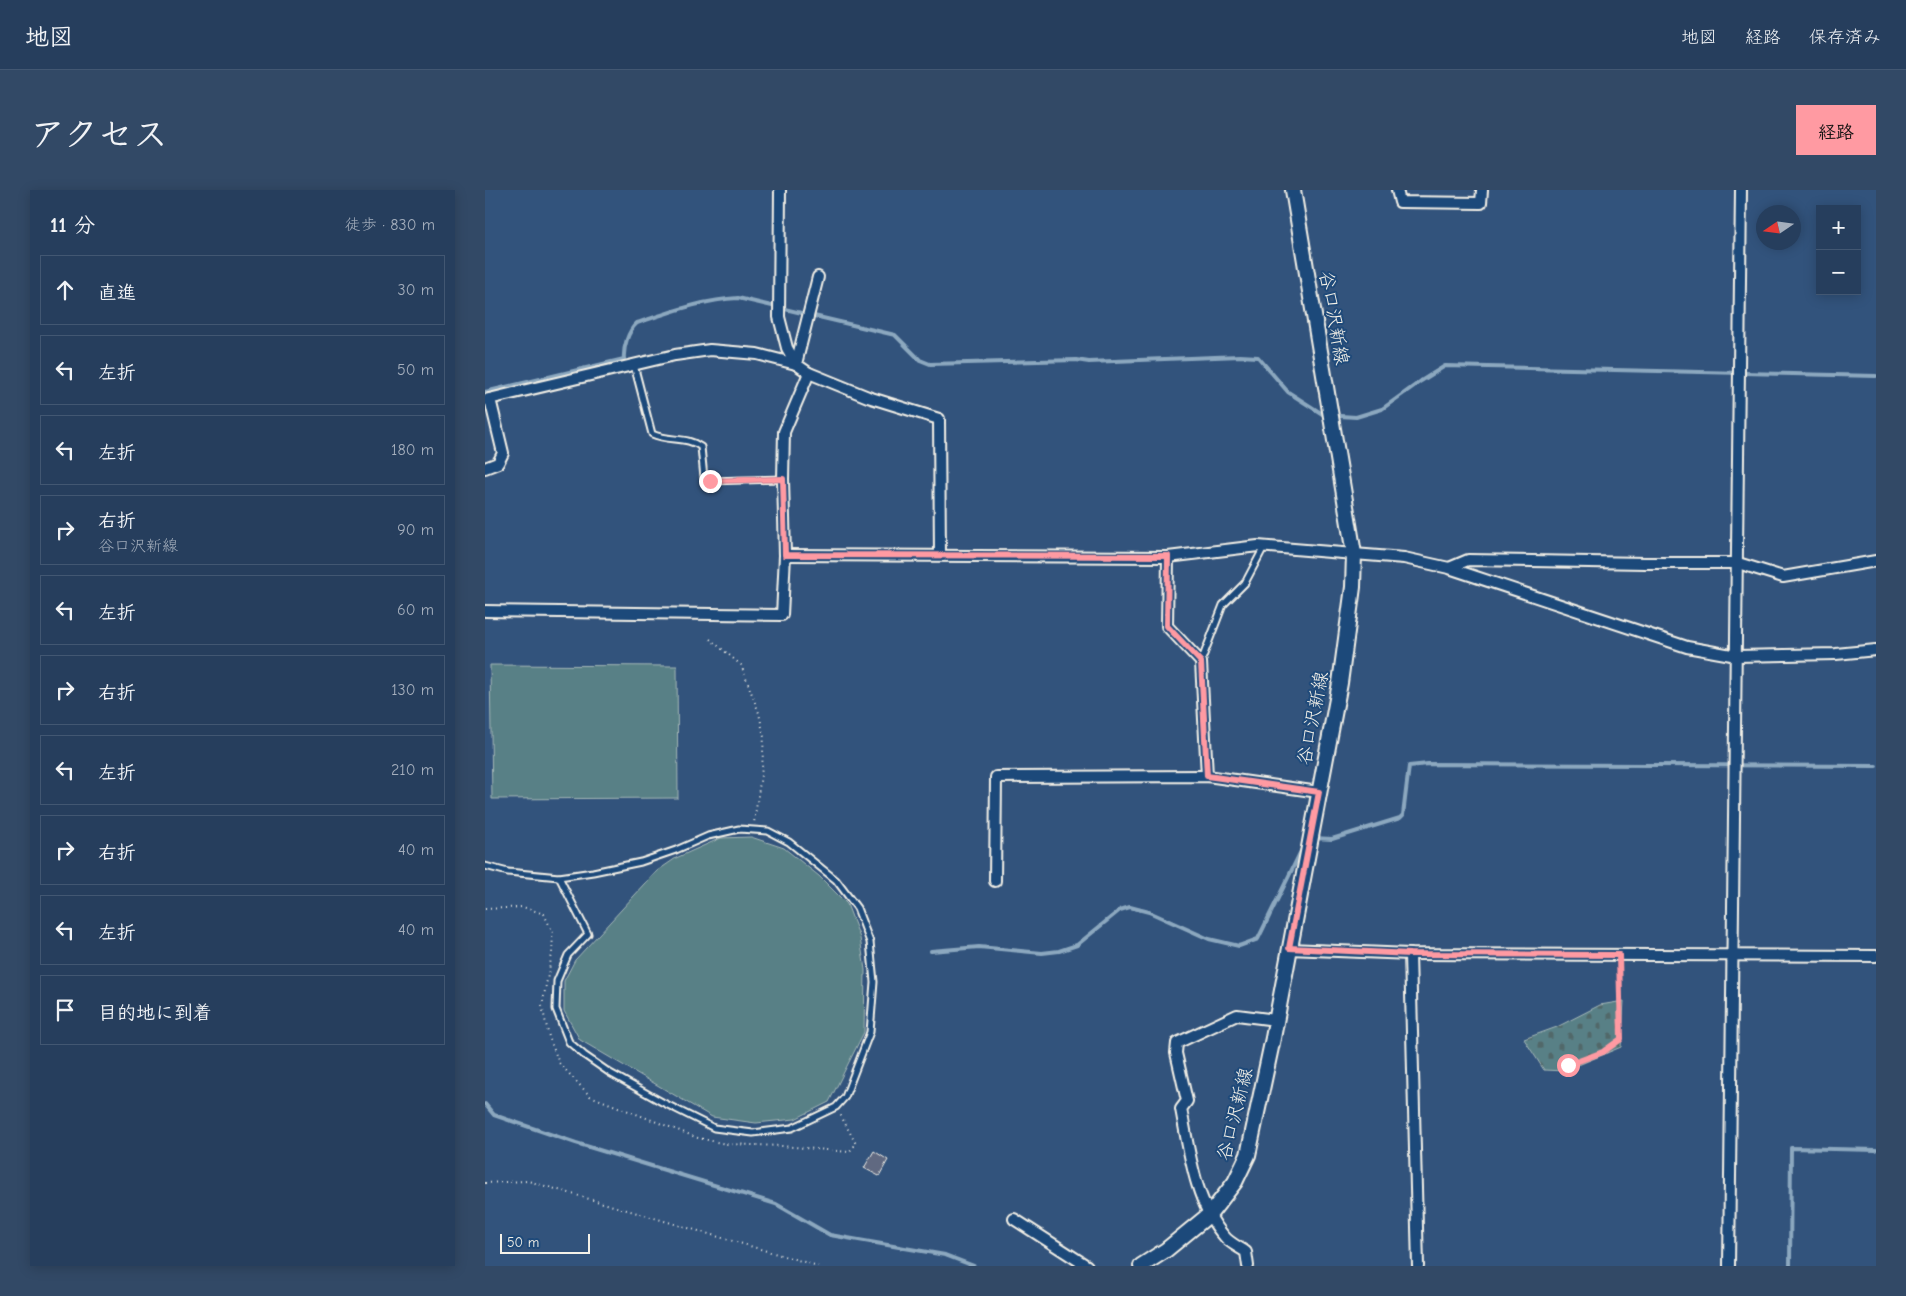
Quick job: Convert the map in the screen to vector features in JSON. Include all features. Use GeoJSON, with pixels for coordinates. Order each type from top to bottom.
{"type":"FeatureCollection","features":[{"type":"Feature","properties":{"kind":"main road","name":"谷口沢新線"},"geometry":{"type":"LineString","coordinates":[[1141,1266],[1166,1250],[1210,1214],[1235,1182],[1248,1155],[1276,1020],[1340,683],[1353,587],[1354,554],[1293,190]]}},
{"type":"Feature","properties":{"kind":"street"},"geometry":{"type":"LineString","coordinates":[[780,190],[779,317],[787,348],[796,364]]}},
{"type":"Feature","properties":{"kind":"street"},"geometry":{"type":"LineString","coordinates":[[1397,190],[1400,202],[1481,203],[1481,190]]}},
{"type":"Feature","properties":{"kind":"street"},"geometry":{"type":"LineString","coordinates":[[1729,1266],[1741,190]]}},
{"type":"Feature","properties":{"kind":"street"},"geometry":{"type":"LineString","coordinates":[[796,364],[818,277]]}},
{"type":"Feature","properties":{"kind":"street"},"geometry":{"type":"LineString","coordinates":[[485,468],[498,464],[503,453],[487,400],[675,355],[710,350],[757,354],[796,364],[809,372],[868,397],[939,419],[940,555]]}},
{"type":"Feature","properties":{"kind":"street"},"geometry":{"type":"LineString","coordinates":[[485,612],[782,615],[785,555],[784,432],[809,372]]}},
{"type":"Feature","properties":{"kind":"street"},"geometry":{"type":"LineString","coordinates":[[785,555],[1168,556],[1264,547],[1404,558],[1449,568],[1687,647],[1737,656],[1835,654],[1876,650]]}},
{"type":"Feature","properties":{"kind":"street"},"geometry":{"type":"LineString","coordinates":[[1168,556],[1167,626],[1201,662],[1207,776]]}},
{"type":"Feature","properties":{"kind":"street"},"geometry":{"type":"LineString","coordinates":[[1449,568],[1468,560],[1645,564],[1738,563],[1783,577],[1876,560]]}},
{"type":"Feature","properties":{"kind":"street"},"geometry":{"type":"LineString","coordinates":[[995,881],[996,778],[1207,776],[1319,792]]}},
{"type":"Feature","properties":{"kind":"street"},"geometry":{"type":"LineString","coordinates":[[1289,948],[1410,954],[1876,956]]}},
{"type":"Feature","properties":{"kind":"street"},"geometry":{"type":"LineString","coordinates":[[1410,954],[1418,1266]]}},
{"type":"Feature","properties":{"kind":"street"},"geometry":{"type":"LineString","coordinates":[[1248,1266],[1246,1252],[1224,1237],[1210,1214],[1194,1178],[1181,1109],[1187,1101],[1175,1053],[1177,1043],[1237,1015],[1276,1020]]}},
{"type":"Feature","properties":{"kind":"street"},"geometry":{"type":"LineString","coordinates":[[1014,1218],[1087,1266]]}},
{"type":"Feature","properties":{"kind":"lane"},"geometry":{"type":"LineString","coordinates":[[634,364],[652,434],[661,438],[694,441],[701,447],[704,478],[710,481],[783,479]]}},
{"type":"Feature","properties":{"kind":"lane"},"geometry":{"type":"LineString","coordinates":[[1201,662],[1223,605],[1245,583],[1264,547]]}},
{"type":"Feature","properties":{"kind":"lane"},"geometry":{"type":"LineString","coordinates":[[485,866],[509,872],[559,877],[641,862],[708,836],[739,829],[768,831],[789,842],[836,880],[857,908],[870,942],[874,982],[870,1032],[845,1097],[836,1107],[792,1128],[753,1133],[714,1128],[610,1073],[584,1055],[569,1042],[556,1009],[557,981],[568,955],[588,934],[559,877]]}},
{"type":"Feature","properties":{"kind":"path"},"geometry":{"type":"LineString","coordinates":[[710,639],[741,665],[761,721],[765,738],[753,830]]}},
{"type":"Feature","properties":{"kind":"path"},"geometry":{"type":"LineString","coordinates":[[485,909],[523,906],[544,914],[553,933],[552,954],[542,1006],[549,1037],[559,1063],[590,1096],[698,1138],[717,1142],[849,1152],[856,1144],[836,1107]]}},
{"type":"Feature","properties":{"kind":"path"},"geometry":{"type":"LineString","coordinates":[[1568,1065],[1603,1052],[1621,1039],[1619,955]]}},
{"type":"Feature","properties":{"kind":"path"},"geometry":{"type":"LineString","coordinates":[[485,1183],[528,1180],[817,1266]]}},
{"type":"Feature","properties":{"kind":"green space"},"geometry":{"type":"Polygon","coordinates":[[[490,665],[677,666],[678,798],[492,799],[490,665]]]}},
{"type":"Feature","properties":{"kind":"green space"},"geometry":{"type":"Polygon","coordinates":[[[751,837],[784,848],[819,876],[847,904],[860,938],[865,970],[864,1032],[829,1102],[795,1119],[756,1123],[712,1117],[580,1040],[564,1011],[564,981],[575,960],[657,871],[676,858],[721,838],[751,837]]]}},
{"type":"Feature","properties":{"kind":"green space"},"geometry":{"type":"Polygon","coordinates":[[[1624,1001],[1621,1047],[1564,1071],[1544,1070],[1524,1039],[1557,1027],[1600,1005],[1624,1001]]]}},
{"type":"Feature","properties":{"kind":"building"},"geometry":{"type":"Polygon","coordinates":[[[874,1151],[888,1160],[879,1176],[864,1168],[874,1151]]]}},
{"type":"Feature","properties":{"kind":"waterway"},"geometry":{"type":"LineString","coordinates":[[485,392],[624,359],[627,340],[631,330],[637,323],[699,304],[738,298],[895,335],[920,360],[930,364],[1258,357],[1288,392],[1324,415],[1356,417],[1382,409],[1445,366],[1876,376]]}},
{"type":"Feature","properties":{"kind":"waterway"},"geometry":{"type":"LineString","coordinates":[[1313,838],[1332,839],[1400,818],[1403,815],[1409,766],[1428,764],[1876,766]]}},
{"type":"Feature","properties":{"kind":"waterway"},"geometry":{"type":"LineString","coordinates":[[931,951],[979,947],[1042,953],[1059,951],[1077,945],[1120,910],[1130,907],[1149,912],[1209,939],[1239,946],[1258,939],[1304,845]]}},
{"type":"Feature","properties":{"kind":"waterway"},"geometry":{"type":"LineString","coordinates":[[485,1104],[494,1115],[576,1143],[776,1204],[830,1235],[945,1255],[974,1266]]}},
{"type":"Feature","properties":{"kind":"waterway"},"geometry":{"type":"LineString","coordinates":[[1790,1266],[1791,1148],[1876,1150]]}},
{"type":"Feature","properties":{"kind":"route"},"geometry":{"type":"LineString","coordinates":[[710,481],[783,479],[785,555],[1168,556],[1167,626],[1201,662],[1207,776],[1319,792],[1289,948],[1410,954],[1619,955],[1621,1039],[1603,1052],[1568,1065]]}}]}
